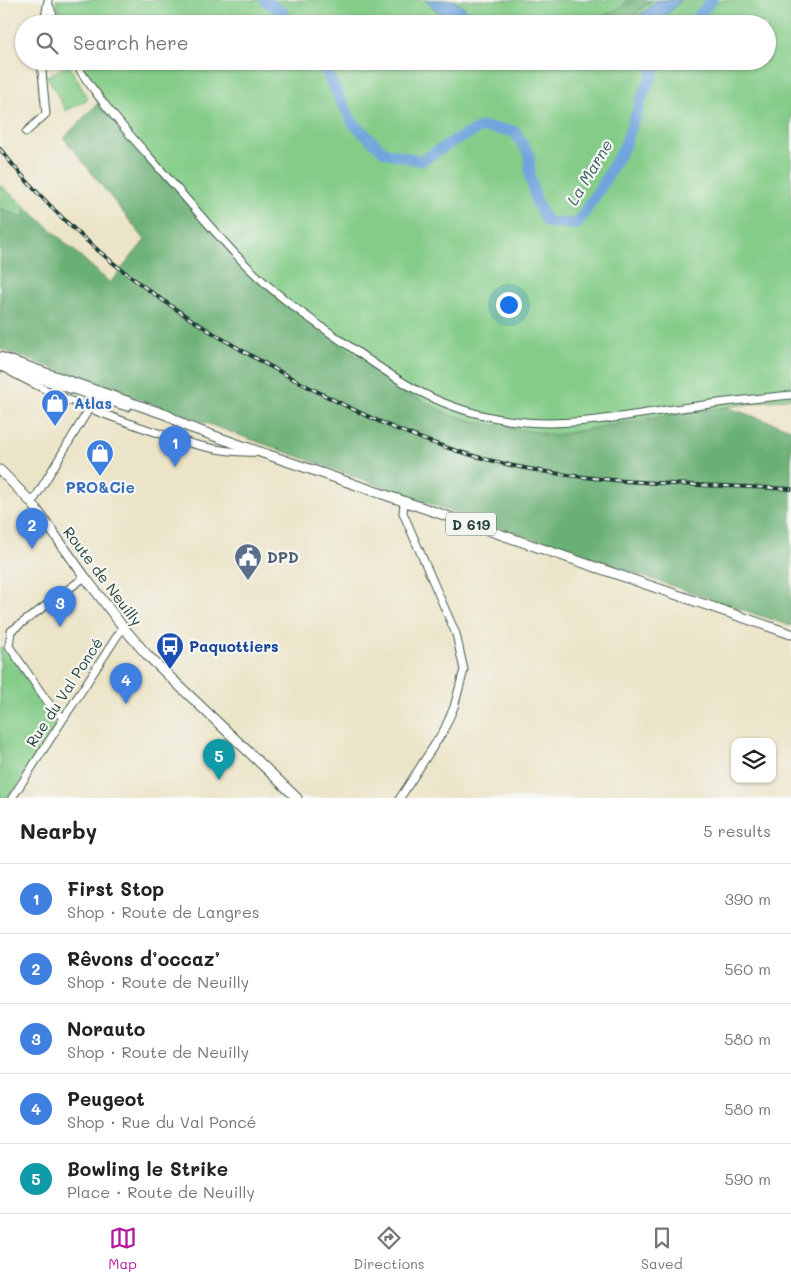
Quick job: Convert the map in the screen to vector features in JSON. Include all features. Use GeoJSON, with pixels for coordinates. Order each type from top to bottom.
{"type":"FeatureCollection","features":[{"type":"Feature","properties":{"kind":"main road","name":"D 619"},"geometry":{"type":"LineString","coordinates":[[0,358],[138,404],[167,415],[186,426]]}},
{"type":"Feature","properties":{"kind":"main road","name":"D 619"},"geometry":{"type":"LineString","coordinates":[[0,366],[186,426],[791,634]]}},
{"type":"Feature","properties":{"kind":"main road","name":"Route de Neuilly"},"geometry":{"type":"LineString","coordinates":[[0,470],[32,503],[85,578],[148,656],[297,798]]}},
{"type":"Feature","properties":{"kind":"street"},"geometry":{"type":"LineString","coordinates":[[46,15],[48,1]]}},
{"type":"Feature","properties":{"kind":"street"},"geometry":{"type":"LineString","coordinates":[[48,1],[53,15]]}},
{"type":"Feature","properties":{"kind":"street"},"geometry":{"type":"LineString","coordinates":[[26,132],[46,114],[42,70]]}},
{"type":"Feature","properties":{"kind":"street"},"geometry":{"type":"LineString","coordinates":[[80,70],[130,134],[253,272],[286,301],[390,376],[434,400],[490,417],[564,424],[719,402],[791,395]]}},
{"type":"Feature","properties":{"kind":"street"},"geometry":{"type":"LineString","coordinates":[[0,366],[89,409],[176,440],[212,449],[260,452]]}},
{"type":"Feature","properties":{"kind":"street"},"geometry":{"type":"LineString","coordinates":[[32,503],[89,409]]}},
{"type":"Feature","properties":{"kind":"street"},"geometry":{"type":"LineString","coordinates":[[400,798],[444,730],[454,707],[464,670],[456,634],[403,513],[404,502]]}},
{"type":"Feature","properties":{"kind":"street"},"geometry":{"type":"LineString","coordinates":[[63,718],[47,701],[9,646],[12,631],[85,578]]}},
{"type":"Feature","properties":{"kind":"street","name":"Rue du Val Poncé"},"geometry":{"type":"LineString","coordinates":[[12,798],[123,627]]}},
{"type":"Feature","properties":{"kind":"green space"},"geometry":{"type":"Polygon","coordinates":[[[56,0],[628,0],[616,10],[605,15],[60,15],[56,0]]]}},
{"type":"Feature","properties":{"kind":"green space"},"geometry":{"type":"Polygon","coordinates":[[[628,0],[652,0],[632,15],[605,15],[622,6],[628,0]]]}},
{"type":"Feature","properties":{"kind":"green space"},"geometry":{"type":"Polygon","coordinates":[[[652,0],[791,0],[791,398],[643,419],[556,435],[490,425],[450,415],[409,394],[253,278],[98,103],[84,70],[776,70],[776,15],[632,15],[652,0]]]}},
{"type":"Feature","properties":{"kind":"green space"},"geometry":{"type":"Polygon","coordinates":[[[59,70],[72,70],[88,99],[66,111],[47,76],[59,70]]]}},
{"type":"Feature","properties":{"kind":"green space"},"geometry":{"type":"Polygon","coordinates":[[[98,103],[253,278],[409,394],[450,415],[490,425],[556,435],[726,407],[791,429],[791,626],[450,511],[0,349],[0,209],[24,217],[26,207],[110,283],[145,240],[64,138],[98,103]]]}},
{"type":"Feature","properties":{"kind":"green space"},"geometry":{"type":"Polygon","coordinates":[[[0,185],[26,207],[24,217],[0,209],[0,185]]]}},
{"type":"Feature","properties":{"kind":"green space"},"geometry":{"type":"Polygon","coordinates":[[[0,647],[3,647],[60,721],[9,798],[0,798],[0,647]]]}},
{"type":"Feature","properties":{"kind":"water"},"geometry":{"type":"Polygon","coordinates":[[[425,0],[453,0],[474,15],[442,15],[425,0]]]}},
{"type":"Feature","properties":{"kind":"water"},"geometry":{"type":"Polygon","coordinates":[[[658,0],[681,0],[671,11],[664,15],[639,15],[658,0]]]}},
{"type":"Feature","properties":{"kind":"waterway","name":"La Marne"},"geometry":{"type":"LineString","coordinates":[[265,0],[284,15]]}},
{"type":"Feature","properties":{"kind":"waterway","name":"La Marne"},"geometry":{"type":"LineString","coordinates":[[699,15],[712,0]]}},
{"type":"Feature","properties":{"kind":"waterway","name":"La Marne"},"geometry":{"type":"LineString","coordinates":[[325,70],[353,123],[384,152],[421,161],[452,142],[482,127],[514,131],[529,154],[530,176],[536,201],[547,222],[577,224],[625,145],[644,92],[655,70]]}},
{"type":"Feature","properties":{"kind":"railway"},"geometry":{"type":"LineString","coordinates":[[0,149],[30,185],[62,218],[131,277],[168,304],[245,352],[371,418],[457,451],[487,460],[553,473],[620,481],[791,489]]}},
{"type":"Feature","properties":{"kind":"place","name":"Atlas"},"geometry":{"type":"Point","coordinates":[55,427]}},
{"type":"Feature","properties":{"kind":"place","name":"First Stop"},"geometry":{"type":"Point","coordinates":[175,467]}},
{"type":"Feature","properties":{"kind":"place","name":"PRO&Cie"},"geometry":{"type":"Point","coordinates":[100,477]}},
{"type":"Feature","properties":{"kind":"place","name":"Rêvons d’occaz’"},"geometry":{"type":"Point","coordinates":[32,549]}},
{"type":"Feature","properties":{"kind":"place","name":"DPD"},"geometry":{"type":"Point","coordinates":[248,581]}},
{"type":"Feature","properties":{"kind":"place","name":"Norauto"},"geometry":{"type":"Point","coordinates":[60,627]}},
{"type":"Feature","properties":{"kind":"place","name":"Paquottiers"},"geometry":{"type":"Point","coordinates":[170,670]}},
{"type":"Feature","properties":{"kind":"place","name":"Peugeot"},"geometry":{"type":"Point","coordinates":[126,704]}},
{"type":"Feature","properties":{"kind":"place","name":"Bowling le Strike"},"geometry":{"type":"Point","coordinates":[219,780]}}]}
